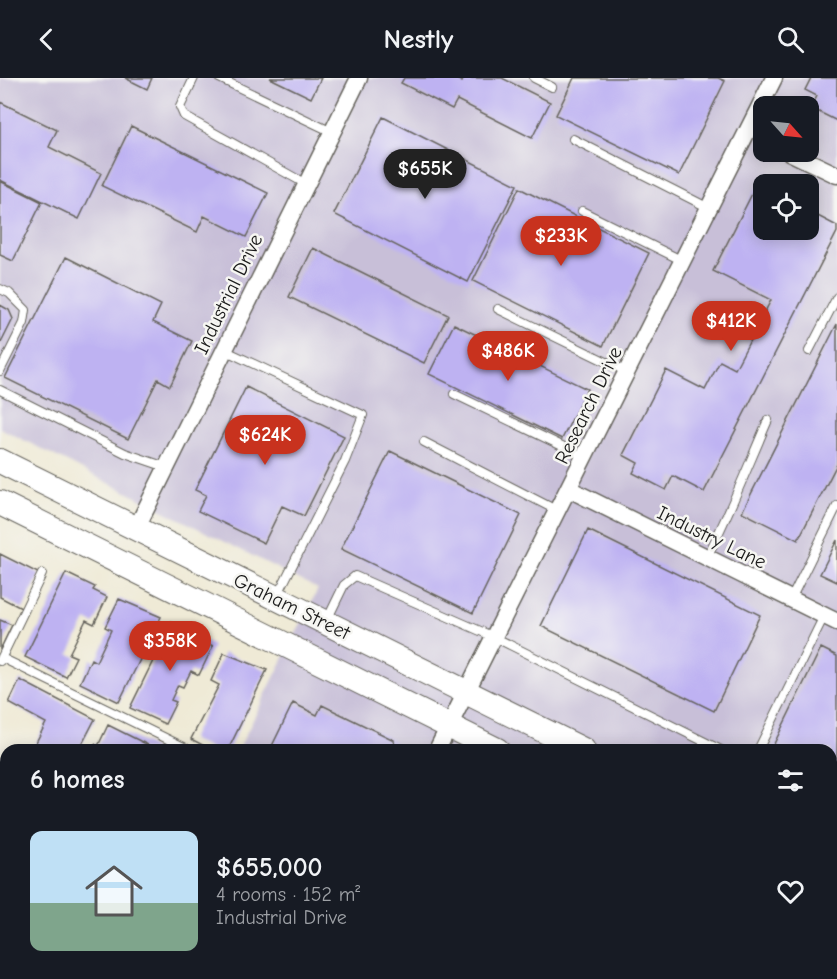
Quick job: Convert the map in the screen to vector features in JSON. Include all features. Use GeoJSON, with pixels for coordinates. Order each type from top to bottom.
{"type":"FeatureCollection","features":[{"type":"Feature","properties":{"kind":"street","name":"Industrial Drive"},"geometry":{"type":"LineString","coordinates":[[136,529],[359,78]]}},
{"type":"Feature","properties":{"kind":"street","name":"Research Drive"},"geometry":{"type":"LineString","coordinates":[[440,744],[774,78]]}},
{"type":"Feature","properties":{"kind":"street"},"geometry":{"type":"LineString","coordinates":[[748,131],[753,134]]}},
{"type":"Feature","properties":{"kind":"street"},"geometry":{"type":"LineString","coordinates":[[810,162],[837,175]]}},
{"type":"Feature","properties":{"kind":"street","name":"Graham Street"},"geometry":{"type":"LineString","coordinates":[[0,461],[572,744]]}},
{"type":"Feature","properties":{"kind":"street","name":"Industry Lane"},"geometry":{"type":"LineString","coordinates":[[569,489],[831,619]]}},
{"type":"Feature","properties":{"kind":"street","name":"Graham Street"},"geometry":{"type":"LineString","coordinates":[[0,502],[485,744]]}},
{"type":"Feature","properties":{"kind":"lane"},"geometry":{"type":"LineString","coordinates":[[194,78],[180,107],[184,116],[306,184]]}},
{"type":"Feature","properties":{"kind":"lane"},"geometry":{"type":"LineString","coordinates":[[219,78],[332,132]]}},
{"type":"Feature","properties":{"kind":"lane"},"geometry":{"type":"LineString","coordinates":[[534,78],[552,87]]}},
{"type":"Feature","properties":{"kind":"lane"},"geometry":{"type":"LineString","coordinates":[[573,139],[710,208]]}},
{"type":"Feature","properties":{"kind":"lane"},"geometry":{"type":"LineString","coordinates":[[582,211],[683,261]]}},
{"type":"Feature","properties":{"kind":"lane"},"geometry":{"type":"LineString","coordinates":[[0,289],[9,293],[26,310],[24,323],[0,371]]}},
{"type":"Feature","properties":{"kind":"lane"},"geometry":{"type":"LineString","coordinates":[[809,351],[837,297]]}},
{"type":"Feature","properties":{"kind":"lane"},"geometry":{"type":"LineString","coordinates":[[498,309],[628,372]]}},
{"type":"Feature","properties":{"kind":"lane"},"geometry":{"type":"LineString","coordinates":[[224,350],[363,416],[345,461],[276,598]]}},
{"type":"Feature","properties":{"kind":"lane"},"geometry":{"type":"LineString","coordinates":[[0,390],[125,453],[166,467]]}},
{"type":"Feature","properties":{"kind":"lane"},"geometry":{"type":"LineString","coordinates":[[454,394],[585,457]]}},
{"type":"Feature","properties":{"kind":"lane"},"geometry":{"type":"LineString","coordinates":[[707,557],[734,503],[768,420]]}},
{"type":"Feature","properties":{"kind":"lane"},"geometry":{"type":"LineString","coordinates":[[424,442],[558,511]]}},
{"type":"Feature","properties":{"kind":"lane"},"geometry":{"type":"LineString","coordinates":[[791,599],[837,506]]}},
{"type":"Feature","properties":{"kind":"lane"},"geometry":{"type":"LineString","coordinates":[[42,574],[1,660],[177,744]]}},
{"type":"Feature","properties":{"kind":"lane"},"geometry":{"type":"LineString","coordinates":[[326,623],[344,585],[356,576],[494,637],[709,744]]}},
{"type":"Feature","properties":{"kind":"lane"},"geometry":{"type":"LineString","coordinates":[[761,744],[831,619]]}},
{"type":"Feature","properties":{"kind":"shaded area"},"geometry":{"type":"Polygon","coordinates":[[[0,78],[837,78],[837,744],[241,744],[318,589],[0,428],[0,78]]]}},
{"type":"Feature","properties":{"kind":"building"},"geometry":{"type":"Polygon","coordinates":[[[125,78],[152,78],[147,89],[125,78]]]}},
{"type":"Feature","properties":{"kind":"building"},"geometry":{"type":"Polygon","coordinates":[[[270,78],[321,78],[311,98],[270,78]]]}},
{"type":"Feature","properties":{"kind":"building"},"geometry":{"type":"Polygon","coordinates":[[[404,78],[455,78],[462,82],[464,78],[502,78],[550,102],[532,138],[457,100],[452,109],[401,83],[404,78]]]}},
{"type":"Feature","properties":{"kind":"building"},"geometry":{"type":"Polygon","coordinates":[[[574,78],[718,78],[725,81],[679,175],[556,115],[574,78]]]}},
{"type":"Feature","properties":{"kind":"building"},"geometry":{"type":"Polygon","coordinates":[[[811,78],[837,78],[837,121],[819,112],[819,96],[805,90],[811,78]]]}},
{"type":"Feature","properties":{"kind":"building"},"geometry":{"type":"Polygon","coordinates":[[[0,102],[57,130],[49,147],[101,173],[79,219],[0,180],[0,102]]]}},
{"type":"Feature","properties":{"kind":"building"},"geometry":{"type":"Polygon","coordinates":[[[383,117],[517,185],[468,282],[334,214],[383,117]]]}},
{"type":"Feature","properties":{"kind":"building"},"geometry":{"type":"Polygon","coordinates":[[[131,126],[268,193],[246,237],[204,216],[197,232],[102,186],[131,126]]]}},
{"type":"Feature","properties":{"kind":"building"},"geometry":{"type":"Polygon","coordinates":[[[0,181],[42,202],[13,261],[0,255],[0,181]]]}},
{"type":"Feature","properties":{"kind":"building"},"geometry":{"type":"Polygon","coordinates":[[[519,188],[649,253],[603,346],[473,281],[519,188]]]}},
{"type":"Feature","properties":{"kind":"building"},"geometry":{"type":"Polygon","coordinates":[[[753,192],[753,240],[819,240],[819,217],[837,226],[837,232],[704,492],[673,476],[666,490],[633,473],[638,463],[623,455],[666,370],[705,390],[720,361],[735,369],[771,300],[713,271],[753,192]]]}},
{"type":"Feature","properties":{"kind":"building"},"geometry":{"type":"Polygon","coordinates":[[[313,248],[448,315],[424,363],[289,297],[313,248]]]}},
{"type":"Feature","properties":{"kind":"building"},"geometry":{"type":"Polygon","coordinates":[[[66,257],[161,305],[153,322],[192,341],[170,386],[158,379],[128,439],[5,378],[66,257]]]}},
{"type":"Feature","properties":{"kind":"building"},"geometry":{"type":"Polygon","coordinates":[[[0,305],[9,310],[13,319],[0,345],[0,305]]]}},
{"type":"Feature","properties":{"kind":"building"},"geometry":{"type":"Polygon","coordinates":[[[454,324],[587,389],[562,439],[429,374],[454,324]]]}},
{"type":"Feature","properties":{"kind":"building"},"geometry":{"type":"Polygon","coordinates":[[[837,324],[837,464],[798,540],[742,512],[837,324]]]}},
{"type":"Feature","properties":{"kind":"building"},"geometry":{"type":"Polygon","coordinates":[[[246,387],[344,436],[304,516],[282,506],[264,543],[198,511],[206,495],[195,490],[246,387]]]}},
{"type":"Feature","properties":{"kind":"building"},"geometry":{"type":"Polygon","coordinates":[[[390,451],[521,515],[473,613],[341,549],[390,451]]]}},
{"type":"Feature","properties":{"kind":"building"},"geometry":{"type":"Polygon","coordinates":[[[588,530],[760,615],[714,711],[541,626],[588,530]]]}},
{"type":"Feature","properties":{"kind":"building"},"geometry":{"type":"Polygon","coordinates":[[[837,540],[837,582],[820,574],[837,540]]]}},
{"type":"Feature","properties":{"kind":"building"},"geometry":{"type":"Polygon","coordinates":[[[0,554],[40,574],[23,609],[0,597],[0,554]]]}},
{"type":"Feature","properties":{"kind":"building"},"geometry":{"type":"Polygon","coordinates":[[[66,573],[95,587],[93,590],[107,597],[94,624],[86,620],[69,654],[76,657],[66,677],[25,657],[66,573]]]}},
{"type":"Feature","properties":{"kind":"building"},"geometry":{"type":"Polygon","coordinates":[[[119,599],[161,617],[119,702],[80,683],[91,659],[96,662],[111,630],[105,627],[119,599]]]}},
{"type":"Feature","properties":{"kind":"building"},"geometry":{"type":"Polygon","coordinates":[[[0,620],[12,625],[0,650],[0,620]]]}},
{"type":"Feature","properties":{"kind":"building"},"geometry":{"type":"Polygon","coordinates":[[[172,622],[213,646],[199,675],[191,671],[183,687],[178,685],[171,700],[176,702],[165,724],[130,708],[172,622]]]}},
{"type":"Feature","properties":{"kind":"building"},"geometry":{"type":"Polygon","coordinates":[[[821,648],[837,656],[837,744],[774,744],[821,648]]]}},
{"type":"Feature","properties":{"kind":"building"},"geometry":{"type":"Polygon","coordinates":[[[224,653],[267,670],[231,744],[201,744],[191,739],[219,685],[211,681],[224,653]]]}},
{"type":"Feature","properties":{"kind":"building"},"geometry":{"type":"Polygon","coordinates":[[[20,680],[95,719],[82,744],[35,744],[46,723],[9,703],[20,680]]]}},
{"type":"Feature","properties":{"kind":"building"},"geometry":{"type":"Polygon","coordinates":[[[293,703],[317,715],[322,705],[394,740],[394,744],[273,744],[293,703]]]}},
{"type":"Feature","properties":{"kind":"building"},"geometry":{"type":"Polygon","coordinates":[[[108,725],[146,744],[99,744],[108,725]]]}}]}
